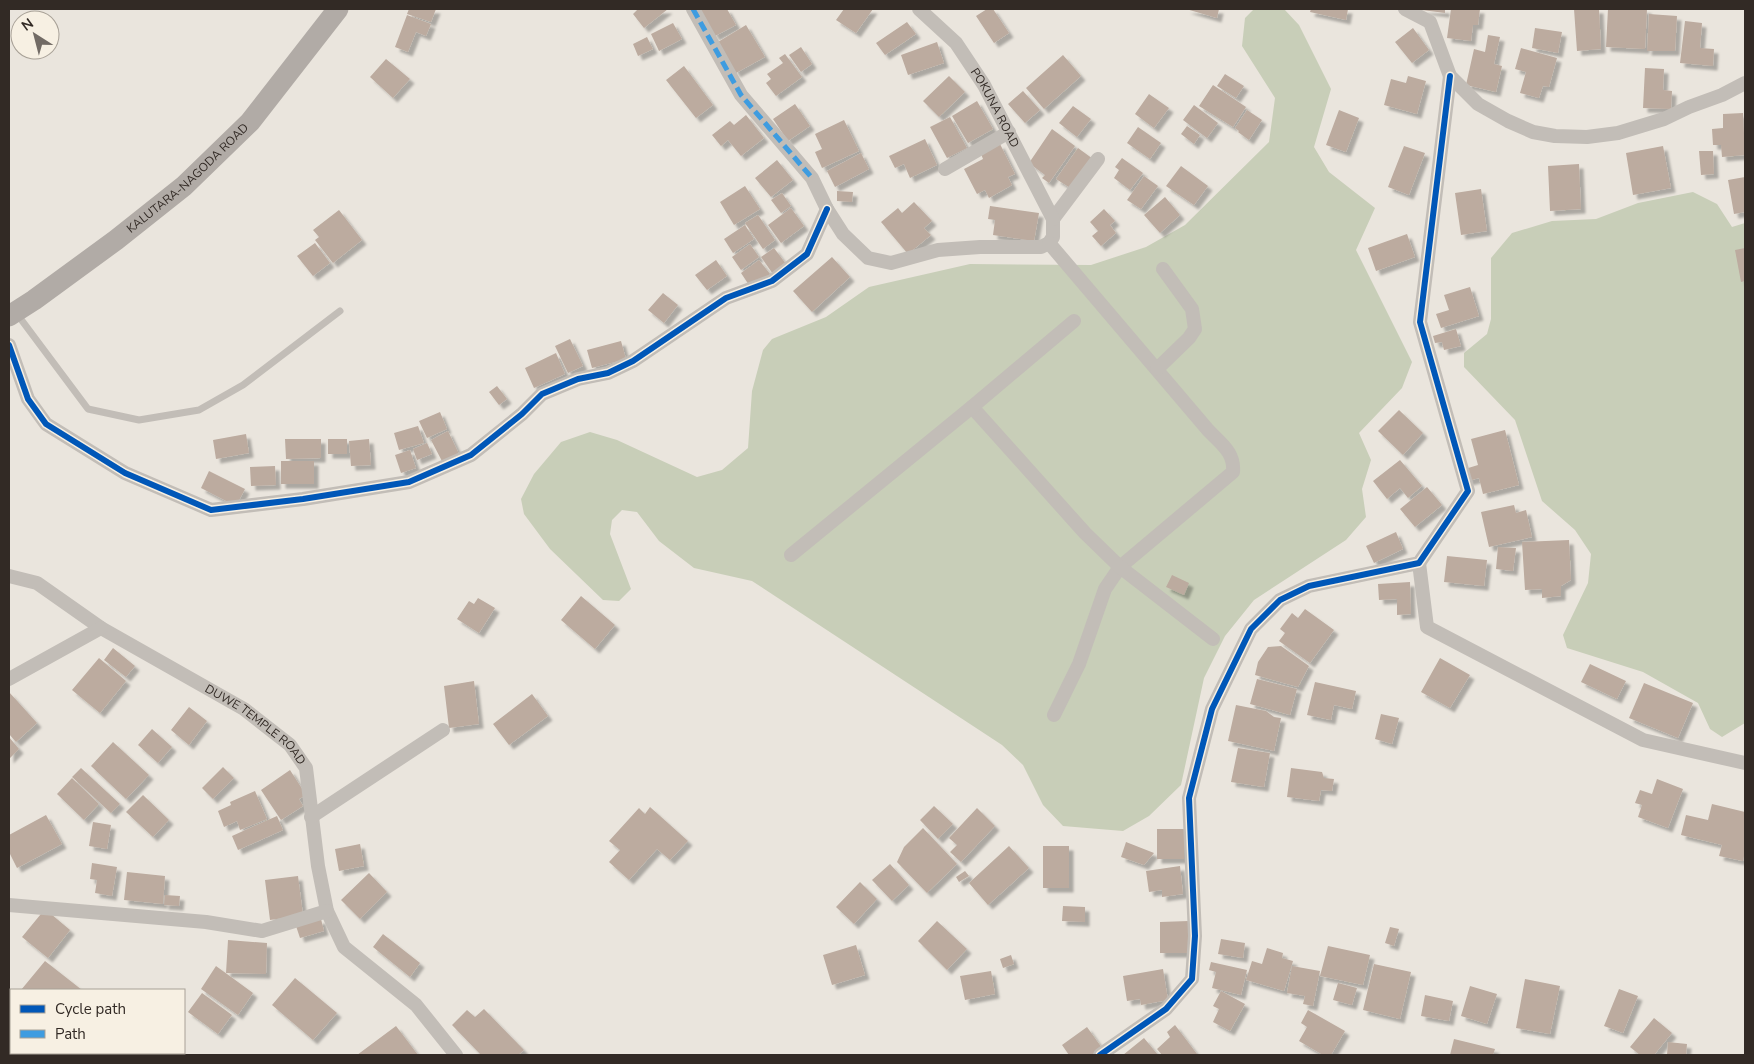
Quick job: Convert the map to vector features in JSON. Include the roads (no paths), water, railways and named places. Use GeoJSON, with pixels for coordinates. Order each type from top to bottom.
{"type":"FeatureCollection","features":[{"type":"Feature","properties":{"kind":"main road","name":"KALUTARA-NAGODA ROAD"},"geometry":{"type":"LineString","coordinates":[[12,314],[116,240],[184,186],[250,122],[338,9]]}},
{"type":"Feature","properties":{"kind":"street"},"geometry":{"type":"LineString","coordinates":[[693,9],[741,95],[812,178],[827,209],[843,234],[868,258],[891,263],[938,250],[980,247],[1041,247],[1049,243],[1053,238],[1053,220],[1098,159]]}},
{"type":"Feature","properties":{"kind":"street","name":"POKUNA ROAD"},"geometry":{"type":"LineString","coordinates":[[919,9],[956,43],[984,85],[1053,220]]}},
{"type":"Feature","properties":{"kind":"street"},"geometry":{"type":"LineString","coordinates":[[1405,9],[1430,22],[1450,76],[1478,104],[1508,121],[1540,133],[1555,136],[1587,137],[1618,133],[1664,119],[1689,107],[1722,95],[1745,83]]}},
{"type":"Feature","properties":{"kind":"street"},"geometry":{"type":"LineString","coordinates":[[1450,76],[1420,322],[1468,491],[1419,563],[1427,627],[1643,740],[1745,763]]}},
{"type":"Feature","properties":{"kind":"street"},"geometry":{"type":"LineString","coordinates":[[944,169],[1009,132]]}},
{"type":"Feature","properties":{"kind":"street"},"geometry":{"type":"LineString","coordinates":[[9,345],[28,399],[46,424],[125,473],[211,510],[303,499],[409,482],[471,454],[522,414],[542,394],[578,379],[608,373],[633,361],[726,298],[772,281],[807,254],[827,209]]}},
{"type":"Feature","properties":{"kind":"street"},"geometry":{"type":"LineString","coordinates":[[1049,243],[1231,454],[1234,463],[1233,472],[1120,567],[1105,589],[1079,664],[1054,716]]}},
{"type":"Feature","properties":{"kind":"street"},"geometry":{"type":"LineString","coordinates":[[1157,369],[1189,338],[1195,329],[1192,309],[1163,268]]}},
{"type":"Feature","properties":{"kind":"street"},"geometry":{"type":"LineString","coordinates":[[791,555],[1074,321]]}},
{"type":"Feature","properties":{"kind":"street"},"geometry":{"type":"LineString","coordinates":[[972,407],[1084,533],[1120,567],[1213,639]]}},
{"type":"Feature","properties":{"kind":"street"},"geometry":{"type":"LineString","coordinates":[[1100,1055],[1166,1010],[1192,979],[1195,936],[1189,798],[1212,709],[1251,629],[1280,600],[1309,586],[1419,563]]}},
{"type":"Feature","properties":{"kind":"street","name":"DUWE TEMPLE ROAD"},"geometry":{"type":"LineString","coordinates":[[9,576],[37,583],[100,628],[244,709],[290,745],[306,768],[318,866],[327,911],[344,947],[416,1005],[456,1055]]}},
{"type":"Feature","properties":{"kind":"street"},"geometry":{"type":"LineString","coordinates":[[9,679],[100,628]]}},
{"type":"Feature","properties":{"kind":"street"},"geometry":{"type":"LineString","coordinates":[[311,817],[443,730]]}},
{"type":"Feature","properties":{"kind":"street"},"geometry":{"type":"LineString","coordinates":[[9,905],[206,922],[262,930],[327,911]]}},
{"type":"Feature","properties":{"kind":"lane"},"geometry":{"type":"LineString","coordinates":[[12,314],[88,409],[139,420],[199,410],[243,385],[340,311]]}}]}
